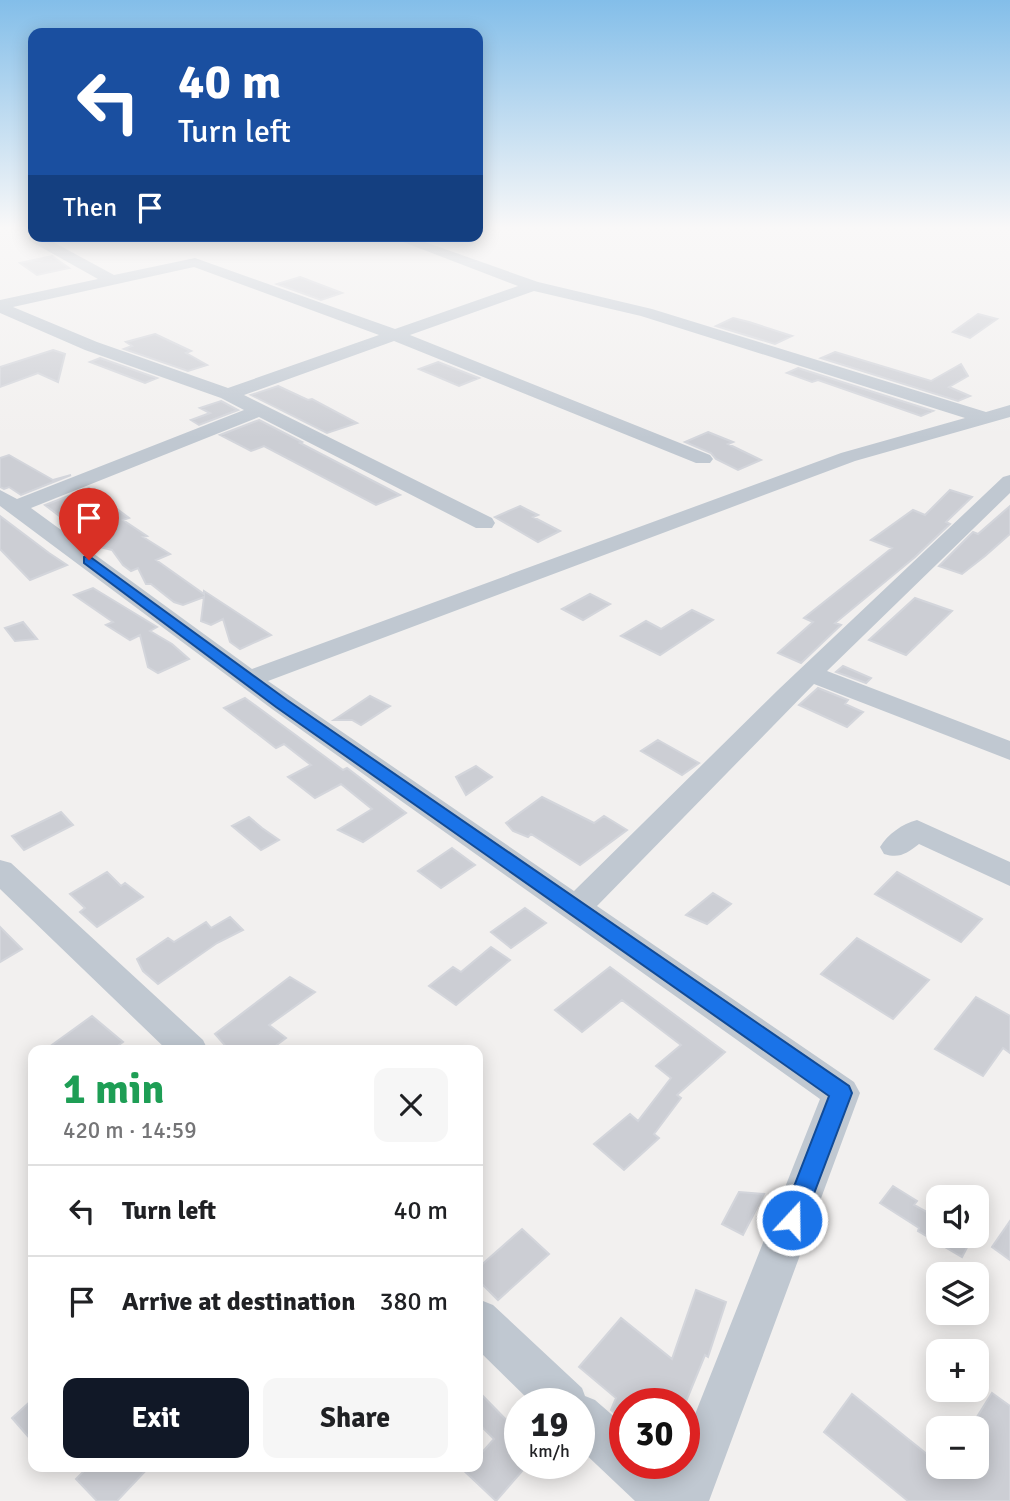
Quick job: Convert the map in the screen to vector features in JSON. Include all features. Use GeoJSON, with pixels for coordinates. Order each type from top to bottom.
{"type":"FeatureCollection","features":[{"type":"Feature","properties":{"kind":"street"},"geometry":{"type":"LineString","coordinates":[[0,306],[34,298]]}},
{"type":"Feature","properties":{"kind":"street"},"geometry":{"type":"LineString","coordinates":[[293,298],[397,336],[703,459]]}},
{"type":"Feature","properties":{"kind":"street"},"geometry":{"type":"LineString","coordinates":[[228,394],[500,298]]}},
{"type":"Feature","properties":{"kind":"street"},"geometry":{"type":"LineString","coordinates":[[585,298],[646,312],[986,418]]}},
{"type":"Feature","properties":{"kind":"street"},"geometry":{"type":"LineString","coordinates":[[0,306],[91,346],[228,394],[484,523]]}},
{"type":"Feature","properties":{"kind":"street"},"geometry":{"type":"LineString","coordinates":[[8,501],[260,410]]}},
{"type":"Feature","properties":{"kind":"street"},"geometry":{"type":"LineString","coordinates":[[249,678],[848,457],[1010,411]]}},
{"type":"Feature","properties":{"kind":"street"},"geometry":{"type":"LineString","coordinates":[[576,908],[1010,481]]}},
{"type":"Feature","properties":{"kind":"street"},"geometry":{"type":"LineString","coordinates":[[8,501],[249,678],[841,1093],[685,1501]]}},
{"type":"Feature","properties":{"kind":"street"},"geometry":{"type":"LineString","coordinates":[[811,674],[1010,751]]}},
{"type":"Feature","properties":{"kind":"street"},"geometry":{"type":"LineString","coordinates":[[895,847],[917,830],[1010,875]]}},
{"type":"Feature","properties":{"kind":"street"},"geometry":{"type":"LineString","coordinates":[[0,871],[185,1045]]}},
{"type":"Feature","properties":{"kind":"street"},"geometry":{"type":"LineString","coordinates":[[483,1325],[549,1388]]}},
{"type":"Feature","properties":{"kind":"street"},"geometry":{"type":"LineString","coordinates":[[595,1431],[609,1443]]}},
{"type":"Feature","properties":{"kind":"street"},"geometry":{"type":"LineString","coordinates":[[647,1479],[670,1501]]}},
{"type":"Feature","properties":{"kind":"building"},"geometry":{"type":"Polygon","coordinates":[[[978,314],[997,319],[970,338],[953,332],[978,314]]]}},
{"type":"Feature","properties":{"kind":"building"},"geometry":{"type":"Polygon","coordinates":[[[733,318],[792,336],[775,344],[716,326],[733,318]]]}},
{"type":"Feature","properties":{"kind":"building"},"geometry":{"type":"Polygon","coordinates":[[[155,334],[191,351],[186,353],[207,365],[188,371],[124,349],[132,346],[126,342],[155,334]]]}},
{"type":"Feature","properties":{"kind":"building"},"geometry":{"type":"Polygon","coordinates":[[[53,350],[65,354],[58,382],[38,373],[0,387],[0,367],[53,350]]]}},
{"type":"Feature","properties":{"kind":"building"},"geometry":{"type":"Polygon","coordinates":[[[835,352],[931,381],[961,364],[968,376],[949,387],[970,396],[958,401],[821,358],[835,352]]]}},
{"type":"Feature","properties":{"kind":"building"},"geometry":{"type":"Polygon","coordinates":[[[100,358],[157,378],[145,383],[90,362],[100,358]]]}},
{"type":"Feature","properties":{"kind":"building"},"geometry":{"type":"Polygon","coordinates":[[[438,362],[479,378],[459,386],[419,369],[438,362]]]}},
{"type":"Feature","properties":{"kind":"building"},"geometry":{"type":"Polygon","coordinates":[[[798,368],[933,411],[921,416],[818,380],[812,382],[787,373],[798,368]]]}},
{"type":"Feature","properties":{"kind":"building"},"geometry":{"type":"Polygon","coordinates":[[[278,386],[308,400],[312,399],[357,423],[327,433],[251,395],[278,386]]]}},
{"type":"Feature","properties":{"kind":"building"},"geometry":{"type":"Polygon","coordinates":[[[221,401],[238,410],[199,425],[191,420],[210,413],[200,408],[221,401]]]}},
{"type":"Feature","properties":{"kind":"building"},"geometry":{"type":"Polygon","coordinates":[[[259,420],[400,495],[376,505],[264,446],[251,451],[220,435],[259,420]]]}},
{"type":"Feature","properties":{"kind":"building"},"geometry":{"type":"Polygon","coordinates":[[[708,432],[733,442],[728,444],[761,460],[738,470],[716,459],[711,453],[685,442],[708,432]]]}},
{"type":"Feature","properties":{"kind":"building"},"geometry":{"type":"Polygon","coordinates":[[[9,455],[53,480],[71,475],[21,495],[9,487],[0,487],[0,458],[9,455]]]}},
{"type":"Feature","properties":{"kind":"building"},"geometry":{"type":"Polygon","coordinates":[[[89,488],[129,518],[123,520],[147,536],[143,537],[170,554],[156,560],[204,594],[204,591],[271,635],[240,649],[230,642],[223,619],[211,625],[201,621],[204,597],[183,605],[174,602],[151,584],[146,584],[138,568],[131,571],[112,550],[100,547],[45,505],[89,488]]]}},
{"type":"Feature","properties":{"kind":"building"},"geometry":{"type":"Polygon","coordinates":[[[950,490],[972,497],[946,522],[950,524],[915,557],[835,623],[841,625],[801,663],[778,653],[813,622],[804,618],[892,548],[871,540],[913,510],[925,515],[950,490]]]}},
{"type":"Feature","properties":{"kind":"building"},"geometry":{"type":"Polygon","coordinates":[[[520,506],[538,515],[533,517],[560,531],[538,542],[495,517],[520,506]]]}},
{"type":"Feature","properties":{"kind":"building"},"geometry":{"type":"Polygon","coordinates":[[[1010,506],[1010,534],[985,556],[962,574],[939,566],[973,532],[978,534],[1010,506]]]}},
{"type":"Feature","properties":{"kind":"building"},"geometry":{"type":"Polygon","coordinates":[[[0,516],[67,565],[30,580],[0,549],[0,516]]]}},
{"type":"Feature","properties":{"kind":"building"},"geometry":{"type":"Polygon","coordinates":[[[93,588],[157,627],[150,631],[172,644],[189,659],[158,673],[148,667],[140,635],[130,640],[106,625],[113,622],[74,595],[93,588]]]}},
{"type":"Feature","properties":{"kind":"building"},"geometry":{"type":"Polygon","coordinates":[[[590,594],[610,604],[583,620],[562,609],[590,594]]]}},
{"type":"Feature","properties":{"kind":"building"},"geometry":{"type":"Polygon","coordinates":[[[915,598],[952,611],[906,655],[869,640],[915,598]]]}},
{"type":"Feature","properties":{"kind":"building"},"geometry":{"type":"Polygon","coordinates":[[[692,610],[713,620],[660,655],[621,636],[646,621],[661,629],[692,610]]]}},
{"type":"Feature","properties":{"kind":"building"},"geometry":{"type":"Polygon","coordinates":[[[23,622],[37,639],[15,641],[5,628],[23,622]]]}},
{"type":"Feature","properties":{"kind":"building"},"geometry":{"type":"Polygon","coordinates":[[[843,666],[871,678],[866,683],[836,672],[843,666]]]}},
{"type":"Feature","properties":{"kind":"building"},"geometry":{"type":"Polygon","coordinates":[[[818,688],[848,700],[845,704],[863,712],[847,727],[799,705],[818,688]]]}},
{"type":"Feature","properties":{"kind":"building"},"geometry":{"type":"Polygon","coordinates":[[[370,696],[390,706],[361,725],[352,720],[334,720],[370,696]]]}},
{"type":"Feature","properties":{"kind":"building"},"geometry":{"type":"Polygon","coordinates":[[[245,698],[343,770],[347,768],[406,813],[363,842],[338,830],[372,809],[341,784],[315,798],[288,777],[311,765],[284,744],[276,748],[224,708],[245,698]]]}},
{"type":"Feature","properties":{"kind":"building"},"geometry":{"type":"Polygon","coordinates":[[[658,740],[699,763],[682,775],[641,751],[658,740]]]}},
{"type":"Feature","properties":{"kind":"building"},"geometry":{"type":"Polygon","coordinates":[[[476,766],[492,777],[466,795],[456,777],[476,766]]]}},
{"type":"Feature","properties":{"kind":"building"},"geometry":{"type":"Polygon","coordinates":[[[542,797],[594,823],[604,816],[627,830],[580,865],[531,834],[528,837],[513,831],[506,823],[542,797]]]}},
{"type":"Feature","properties":{"kind":"building"},"geometry":{"type":"Polygon","coordinates":[[[61,812],[73,825],[24,850],[12,836],[61,812]]]}},
{"type":"Feature","properties":{"kind":"building"},"geometry":{"type":"Polygon","coordinates":[[[249,817],[279,840],[261,850],[232,826],[249,817]]]}},
{"type":"Feature","properties":{"kind":"building"},"geometry":{"type":"Polygon","coordinates":[[[452,848],[475,865],[441,888],[418,871],[452,848]]]}},
{"type":"Feature","properties":{"kind":"building"},"geometry":{"type":"Polygon","coordinates":[[[107,872],[121,886],[125,883],[143,897],[97,927],[80,912],[85,908],[70,894],[107,872]]]}},
{"type":"Feature","properties":{"kind":"building"},"geometry":{"type":"Polygon","coordinates":[[[897,872],[982,919],[961,942],[875,894],[897,872]]]}},
{"type":"Feature","properties":{"kind":"building"},"geometry":{"type":"Polygon","coordinates":[[[713,893],[731,904],[707,924],[686,915],[713,893]]]}},
{"type":"Feature","properties":{"kind":"building"},"geometry":{"type":"Polygon","coordinates":[[[525,908],[546,923],[511,948],[491,932],[525,908]]]}},
{"type":"Feature","properties":{"kind":"building"},"geometry":{"type":"Polygon","coordinates":[[[230,917],[243,930],[217,943],[158,984],[143,971],[137,959],[168,938],[174,942],[206,922],[211,928],[230,917]]]}},
{"type":"Feature","properties":{"kind":"building"},"geometry":{"type":"Polygon","coordinates":[[[0,927],[22,949],[0,962],[0,927]]]}},
{"type":"Feature","properties":{"kind":"building"},"geometry":{"type":"Polygon","coordinates":[[[857,938],[929,980],[893,1019],[821,974],[857,938]]]}},
{"type":"Feature","properties":{"kind":"building"},"geometry":{"type":"Polygon","coordinates":[[[491,947],[510,960],[456,1005],[429,986],[453,967],[461,972],[491,947]]]}},
{"type":"Feature","properties":{"kind":"building"},"geometry":{"type":"Polygon","coordinates":[[[610,967],[725,1052],[677,1095],[681,1098],[654,1134],[659,1138],[624,1170],[594,1144],[630,1114],[638,1121],[671,1078],[656,1066],[681,1045],[622,1000],[582,1032],[555,1010],[610,967]]]}},
{"type":"Feature","properties":{"kind":"building"},"geometry":{"type":"Polygon","coordinates":[[[290,977],[315,992],[269,1025],[286,1038],[277,1045],[225,1045],[215,1034],[290,977]]]}},
{"type":"Feature","properties":{"kind":"building"},"geometry":{"type":"Polygon","coordinates":[[[976,997],[1010,1016],[1010,1053],[1003,1048],[983,1076],[935,1049],[976,997]]]}},
{"type":"Feature","properties":{"kind":"building"},"geometry":{"type":"Polygon","coordinates":[[[92,1016],[123,1042],[119,1045],[52,1045],[92,1016]]]}},
{"type":"Feature","properties":{"kind":"building"},"geometry":{"type":"Polygon","coordinates":[[[893,1186],[917,1201],[914,1205],[926,1212],[926,1236],[918,1231],[919,1228],[880,1203],[893,1186]]]}},
{"type":"Feature","properties":{"kind":"building"},"geometry":{"type":"Polygon","coordinates":[[[739,1192],[764,1194],[743,1235],[722,1224],[739,1192]]]}},
{"type":"Feature","properties":{"kind":"building"},"geometry":{"type":"Polygon","coordinates":[[[1010,1221],[1010,1260],[992,1247],[1010,1221]]]}},
{"type":"Feature","properties":{"kind":"building"},"geometry":{"type":"Polygon","coordinates":[[[522,1229],[549,1254],[498,1300],[483,1285],[483,1264],[522,1229]]]}},
{"type":"Feature","properties":{"kind":"building"},"geometry":{"type":"Polygon","coordinates":[[[947,1248],[967,1248],[962,1257],[947,1248]]]}},
{"type":"Feature","properties":{"kind":"building"},"geometry":{"type":"Polygon","coordinates":[[[696,1290],[726,1302],[708,1357],[705,1355],[692,1388],[609,1388],[609,1392],[579,1367],[621,1318],[672,1359],[696,1290]]]}},
{"type":"Feature","properties":{"kind":"building"},"geometry":{"type":"Polygon","coordinates":[[[992,1393],[1010,1406],[1010,1501],[908,1501],[824,1432],[852,1394],[926,1453],[926,1479],[989,1479],[989,1416],[978,1416],[989,1402],[992,1393]]]}},
{"type":"Feature","properties":{"kind":"building"},"geometry":{"type":"Polygon","coordinates":[[[483,1396],[504,1418],[504,1479],[515,1479],[496,1501],[465,1472],[483,1472],[483,1451],[494,1439],[483,1428],[483,1396]]]}},
{"type":"Feature","properties":{"kind":"building"},"geometry":{"type":"Polygon","coordinates":[[[28,1404],[28,1436],[12,1418],[28,1404]]]}},
{"type":"Feature","properties":{"kind":"building"},"geometry":{"type":"Polygon","coordinates":[[[83,1472],[144,1472],[117,1501],[97,1501],[76,1479],[83,1472]]]}},
{"type":"Feature","properties":{"kind":"route"},"geometry":{"type":"LineString","coordinates":[[89,560],[281,703],[841,1093],[792,1220]]}}]}
